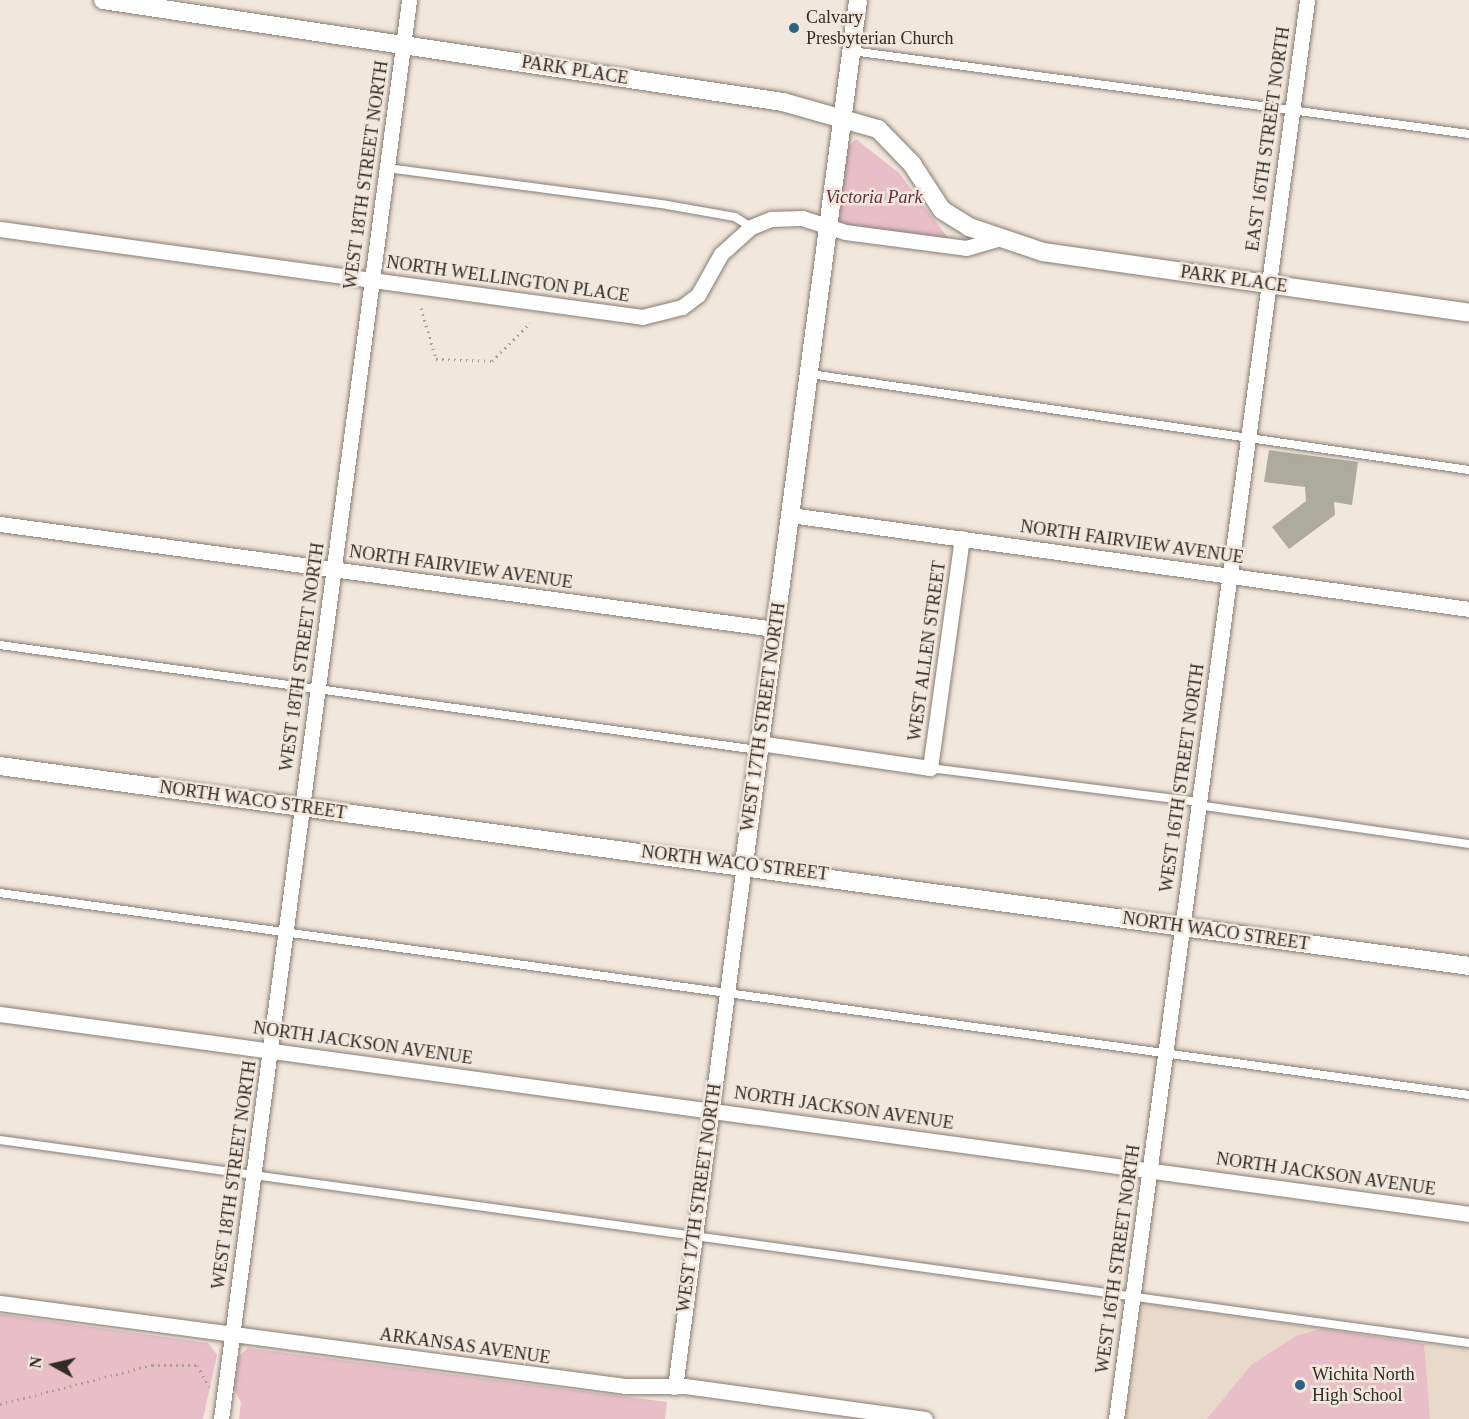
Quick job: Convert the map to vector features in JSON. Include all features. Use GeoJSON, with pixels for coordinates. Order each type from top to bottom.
{"type":"FeatureCollection","features":[{"type":"Feature","properties":{"kind":"street","name":"PARK PLACE"},"geometry":{"type":"LineString","coordinates":[[103,0],[403,43],[783,102],[878,129],[895,143],[942,210],[1000,238],[1044,252],[1469,313]]}},
{"type":"Feature","properties":{"kind":"street","name":"WEST 18TH STREET NORTH"},"geometry":{"type":"LineString","coordinates":[[221,1419],[409,0]]}},
{"type":"Feature","properties":{"kind":"street","name":"WEST 17TH STREET NORTH"},"geometry":{"type":"LineString","coordinates":[[675,1387],[858,0]]}},
{"type":"Feature","properties":{"kind":"street","name":"EAST 16TH STREET NORTH"},"geometry":{"type":"LineString","coordinates":[[1268,284],[1307,0]]}},
{"type":"Feature","properties":{"kind":"street","name":"NORTH WELLINGTON PLACE"},"geometry":{"type":"LineString","coordinates":[[0,229],[642,317],[665,315],[698,295],[721,254],[751,227],[771,219],[802,218],[828,225]]}},
{"type":"Feature","properties":{"kind":"street"},"geometry":{"type":"LineString","coordinates":[[828,225],[845,232],[966,248],[1000,238]]}},
{"type":"Feature","properties":{"kind":"street","name":"WEST 16TH STREET NORTH"},"geometry":{"type":"LineString","coordinates":[[1116,1419],[1268,284]]}},
{"type":"Feature","properties":{"kind":"street","name":"NORTH FAIRVIEW AVENUE"},"geometry":{"type":"LineString","coordinates":[[790,515],[1469,609]]}},
{"type":"Feature","properties":{"kind":"street","name":"NORTH FAIRVIEW AVENUE"},"geometry":{"type":"LineString","coordinates":[[0,524],[775,629]]}},
{"type":"Feature","properties":{"kind":"street","name":"WEST ALLEN STREET"},"geometry":{"type":"LineString","coordinates":[[930,768],[962,538]]}},
{"type":"Feature","properties":{"kind":"street"},"geometry":{"type":"LineString","coordinates":[[759,746],[930,768]]}},
{"type":"Feature","properties":{"kind":"street","name":"NORTH WACO STREET"},"geometry":{"type":"LineString","coordinates":[[0,766],[744,864],[1469,966]]}},
{"type":"Feature","properties":{"kind":"street","name":"NORTH JACKSON AVENUE"},"geometry":{"type":"LineString","coordinates":[[0,1014],[1469,1214]]}},
{"type":"Feature","properties":{"kind":"street","name":"ARKANSAS AVENUE"},"geometry":{"type":"LineString","coordinates":[[0,1303],[625,1386],[675,1387],[925,1419]]}},
{"type":"Feature","properties":{"kind":"lane"},"geometry":{"type":"LineString","coordinates":[[852,51],[1469,134]]}},
{"type":"Feature","properties":{"kind":"lane"},"geometry":{"type":"LineString","coordinates":[[387,168],[667,205],[735,217],[751,227]]}},
{"type":"Feature","properties":{"kind":"lane"},"geometry":{"type":"LineString","coordinates":[[808,374],[1469,470]]}},
{"type":"Feature","properties":{"kind":"lane"},"geometry":{"type":"LineString","coordinates":[[0,645],[759,746]]}},
{"type":"Feature","properties":{"kind":"lane"},"geometry":{"type":"LineString","coordinates":[[930,768],[1198,803],[1469,844]]}},
{"type":"Feature","properties":{"kind":"lane"},"geometry":{"type":"LineString","coordinates":[[0,892],[1469,1095]]}},
{"type":"Feature","properties":{"kind":"lane"},"geometry":{"type":"LineString","coordinates":[[0,1140],[694,1233],[1469,1343]]}},
{"type":"Feature","properties":{"kind":"path"},"geometry":{"type":"LineString","coordinates":[[421,308],[436,359],[492,361],[531,323]]}},
{"type":"Feature","properties":{"kind":"path"},"geometry":{"type":"LineString","coordinates":[[0,1404],[177,1363],[202,1370],[210,1395]]}},
{"type":"Feature","properties":{"kind":"shaded area","name":"Wichita North High School"},"geometry":{"type":"Polygon","coordinates":[[[1142,1303],[1469,1350],[1469,1419],[1125,1419],[1142,1303]]]}},
{"type":"Feature","properties":{"kind":"green space","name":"Victoria Park"},"geometry":{"type":"Polygon","coordinates":[[[856,139],[899,173],[951,242],[838,223],[847,148],[856,139]]]}},
{"type":"Feature","properties":{"kind":"green space"},"geometry":{"type":"Polygon","coordinates":[[[0,1314],[208,1343],[217,1355],[203,1419],[0,1419],[0,1314]]]}},
{"type":"Feature","properties":{"kind":"green space"},"geometry":{"type":"Polygon","coordinates":[[[1321,1329],[1424,1344],[1430,1419],[1207,1419],[1251,1365],[1298,1335],[1321,1329]]]}},
{"type":"Feature","properties":{"kind":"green space"},"geometry":{"type":"Polygon","coordinates":[[[248,1348],[667,1402],[665,1419],[239,1419],[241,1402],[234,1390],[239,1356],[248,1348]]]}},
{"type":"Feature","properties":{"kind":"building"},"geometry":{"type":"Polygon","coordinates":[[[1269,450],[1358,462],[1352,505],[1334,502],[1335,515],[1289,549],[1272,527],[1306,501],[1305,487],[1264,482],[1269,450]]]}},
{"type":"Feature","properties":{"kind":"place","name":"Calvary Presbyterian Church"},"geometry":{"type":"Point","coordinates":[794,28]}},
{"type":"Feature","properties":{"kind":"place","name":"Wichita North High School"},"geometry":{"type":"Point","coordinates":[1300,1385]}}]}
